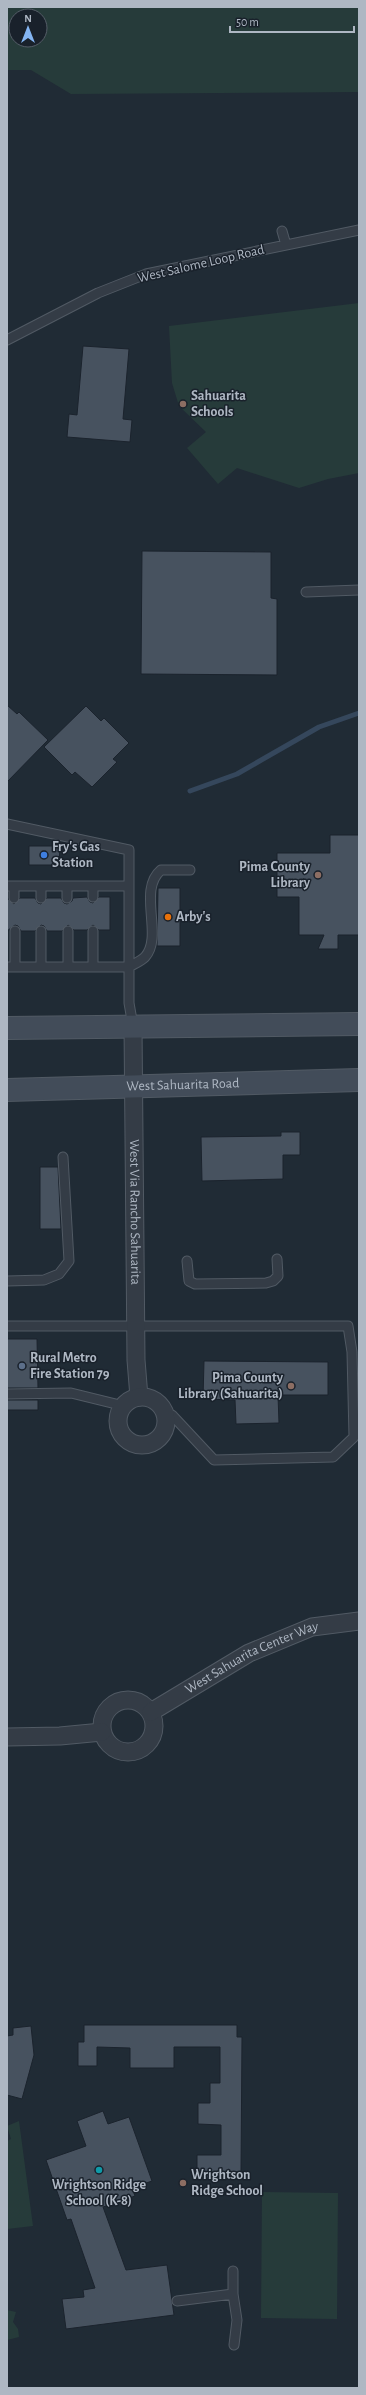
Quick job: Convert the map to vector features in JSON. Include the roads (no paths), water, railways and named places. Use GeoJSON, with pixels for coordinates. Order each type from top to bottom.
{"type":"FeatureCollection","features":[{"type":"Feature","properties":{"kind":"main road"},"geometry":{"type":"LineString","coordinates":[[7,1028],[359,1024]]}},
{"type":"Feature","properties":{"kind":"main road","name":"West Sahuarita Road"},"geometry":{"type":"LineString","coordinates":[[7,1090],[133,1085],[359,1080]]}},
{"type":"Feature","properties":{"kind":"street","name":"West Via Rancho Sahuarita"},"geometry":{"type":"LineString","coordinates":[[133,1026],[136,1360],[139,1397]]}},
{"type":"Feature","properties":{"kind":"street"},"geometry":{"type":"LineString","coordinates":[[139,1397],[155,1401],[161,1406],[166,1418],[165,1429],[155,1442],[148,1444],[132,1443],[125,1438],[118,1425],[118,1417],[124,1406],[132,1399],[139,1397]]}},
{"type":"Feature","properties":{"kind":"street","name":"West Sahuarita Center Way"},"geometry":{"type":"LineString","coordinates":[[151,1712],[249,1653],[312,1627],[359,1621]]}},
{"type":"Feature","properties":{"kind":"street"},"geometry":{"type":"LineString","coordinates":[[121,1700],[138,1701],[151,1712],[154,1728],[152,1736],[148,1742],[135,1751],[119,1750],[112,1747],[102,1732],[103,1716],[107,1709],[121,1700]]}},
{"type":"Feature","properties":{"kind":"street"},"geometry":{"type":"LineString","coordinates":[[7,1736],[60,1736],[102,1732]]}},
{"type":"Feature","properties":{"kind":"lane","name":"West Salome Loop Road"},"geometry":{"type":"LineString","coordinates":[[7,340],[98,293],[146,274],[359,230]]}},
{"type":"Feature","properties":{"kind":"lane"},"geometry":{"type":"LineString","coordinates":[[282,231],[286,245]]}},
{"type":"Feature","properties":{"kind":"lane"},"geometry":{"type":"LineString","coordinates":[[306,592],[359,590]]}},
{"type":"Feature","properties":{"kind":"lane"},"geometry":{"type":"LineString","coordinates":[[7,824],[129,850],[129,1003],[133,1026]]}},
{"type":"Feature","properties":{"kind":"lane"},"geometry":{"type":"LineString","coordinates":[[15,931],[11,967],[130,967],[145,958],[151,948],[151,886],[154,876],[161,870],[190,870]]}},
{"type":"Feature","properties":{"kind":"lane"},"geometry":{"type":"LineString","coordinates":[[14,898],[11,886],[128,886]]}},
{"type":"Feature","properties":{"kind":"lane"},"geometry":{"type":"LineString","coordinates":[[41,886],[41,898]]}},
{"type":"Feature","properties":{"kind":"lane"},"geometry":{"type":"LineString","coordinates":[[67,886],[67,898]]}},
{"type":"Feature","properties":{"kind":"lane"},"geometry":{"type":"LineString","coordinates":[[93,886],[93,897]]}},
{"type":"Feature","properties":{"kind":"lane"},"geometry":{"type":"LineString","coordinates":[[68,930],[68,967]]}},
{"type":"Feature","properties":{"kind":"lane"},"geometry":{"type":"LineString","coordinates":[[93,930],[93,967]]}},
{"type":"Feature","properties":{"kind":"lane"},"geometry":{"type":"LineString","coordinates":[[41,931],[41,967]]}},
{"type":"Feature","properties":{"kind":"lane"},"geometry":{"type":"LineString","coordinates":[[7,1281],[44,1280],[59,1274],[69,1261],[63,1157]]}},
{"type":"Feature","properties":{"kind":"lane"},"geometry":{"type":"LineString","coordinates":[[187,1261],[187,1276],[189,1281],[195,1284],[266,1283],[273,1281],[278,1276],[277,1260]]}},
{"type":"Feature","properties":{"kind":"lane"},"geometry":{"type":"LineString","coordinates":[[7,1326],[348,1326],[352,1352],[354,1437],[333,1457],[214,1460],[172,1415],[166,1418]]}},
{"type":"Feature","properties":{"kind":"lane"},"geometry":{"type":"LineString","coordinates":[[7,1394],[71,1393],[124,1406]]}},
{"type":"Feature","properties":{"kind":"lane"},"geometry":{"type":"LineString","coordinates":[[233,2271],[232,2294],[237,2320],[234,2345]]}},
{"type":"Feature","properties":{"kind":"lane"},"geometry":{"type":"LineString","coordinates":[[177,2301],[232,2294]]}},
{"type":"Feature","properties":{"kind":"waterway"},"geometry":{"type":"LineString","coordinates":[[190,791],[237,774],[319,727],[359,713]]}},
{"type":"Feature","properties":{"kind":"place","name":"Sahuarita Schools"},"geometry":{"type":"Point","coordinates":[183,404]}},
{"type":"Feature","properties":{"kind":"place","name":"Fry's Gas Station"},"geometry":{"type":"Point","coordinates":[44,855]}},
{"type":"Feature","properties":{"kind":"place","name":"Pima County Library"},"geometry":{"type":"Point","coordinates":[318,875]}},
{"type":"Feature","properties":{"kind":"place","name":"Arby's"},"geometry":{"type":"Point","coordinates":[168,917]}},
{"type":"Feature","properties":{"kind":"place","name":"Rural Metro Fire Station 79"},"geometry":{"type":"Point","coordinates":[22,1366]}},
{"type":"Feature","properties":{"kind":"place","name":"Pima County Library (Sahuarita)"},"geometry":{"type":"Point","coordinates":[291,1386]}},
{"type":"Feature","properties":{"kind":"place","name":"Wrightson Ridge School (K-8)"},"geometry":{"type":"Point","coordinates":[99,2170]}},
{"type":"Feature","properties":{"kind":"place","name":"Wrightson Ridge School"},"geometry":{"type":"Point","coordinates":[183,2183]}}]}
